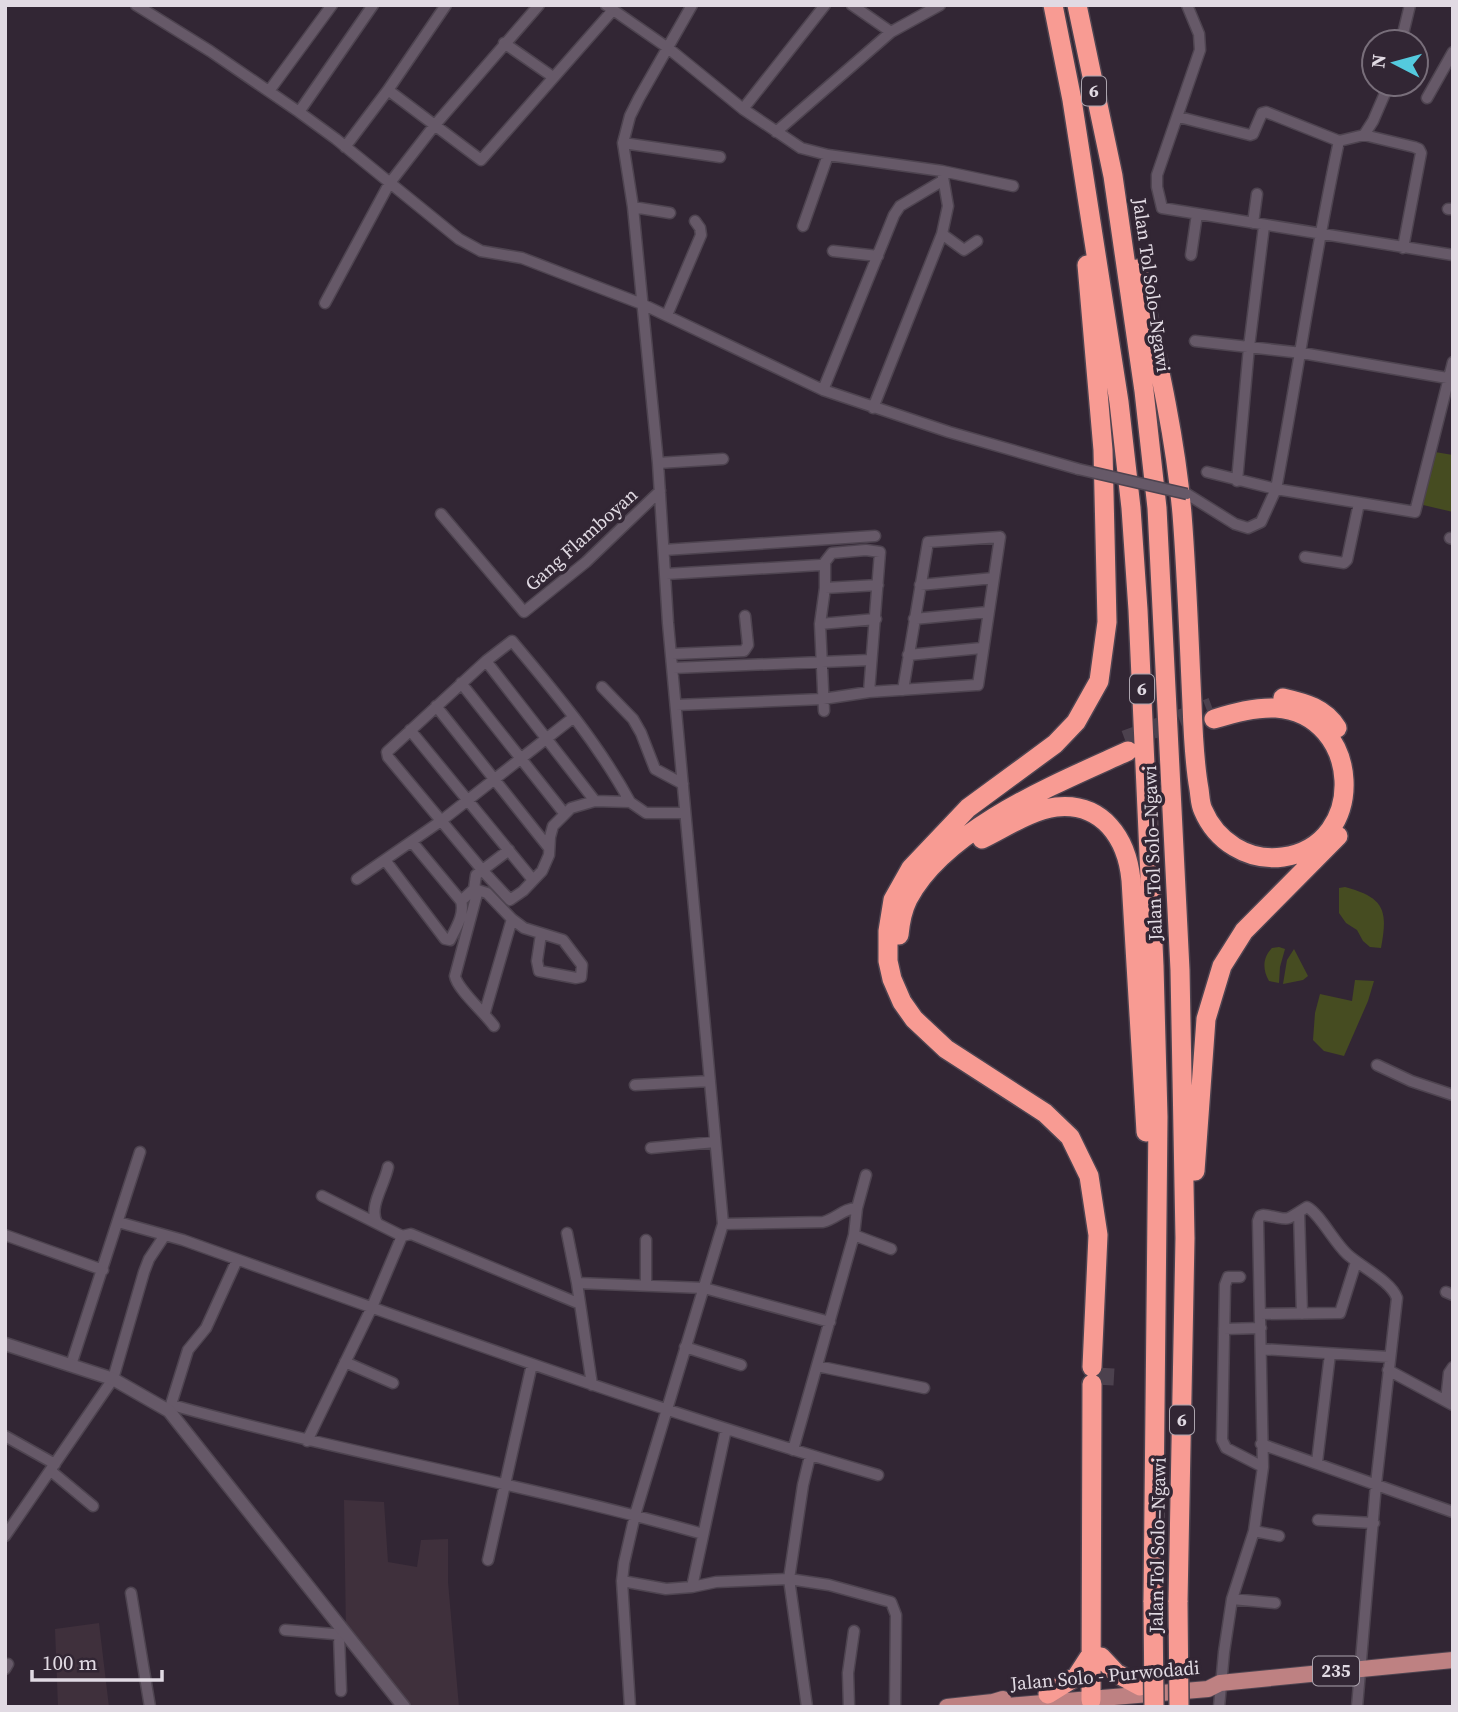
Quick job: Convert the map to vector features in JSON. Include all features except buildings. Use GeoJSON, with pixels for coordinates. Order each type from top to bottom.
{"type":"FeatureCollection","features":[{"type":"Feature","properties":{"kind":"highway","name":"Jalan Tol Solo–Ngawi"},"geometry":{"type":"LineString","coordinates":[[1053,5],[1077,131],[1117,389],[1131,508],[1138,610],[1154,966],[1158,1251],[1154,1707]]}},
{"type":"Feature","properties":{"kind":"highway","name":"Jalan Tol Solo–Ngawi"},"geometry":{"type":"LineString","coordinates":[[1077,5],[1113,176],[1144,391],[1157,508],[1180,970],[1185,1238],[1178,1602],[1179,1707]]}},
{"type":"Feature","properties":{"kind":"highway"},"geometry":{"type":"LineString","coordinates":[[1077,131],[1103,450],[1107,622],[1099,681],[1076,722],[1055,744],[968,808],[911,869],[892,900],[888,961],[902,1002],[914,1018],[946,1049],[1045,1114],[1070,1138],[1089,1176],[1098,1235],[1100,1572],[1095,1656],[1097,1695]]}},
{"type":"Feature","properties":{"kind":"highway"},"geometry":{"type":"LineString","coordinates":[[1113,176],[1126,218],[1164,386],[1182,526],[1194,761],[1202,810],[1225,842],[1252,855],[1283,857],[1303,851],[1321,839],[1338,817],[1345,796],[1345,776],[1340,755],[1323,729],[1299,713],[1277,708],[1213,713],[1251,697],[1279,697],[1310,704],[1331,719],[1351,752],[1357,779],[1353,815],[1334,843],[1244,931],[1222,966],[1206,1019],[1195,1167],[1185,1238]]}},
{"type":"Feature","properties":{"kind":"highway"},"geometry":{"type":"LineString","coordinates":[[941,837],[1058,771],[1127,745],[966,835],[931,866],[907,900],[898,946],[907,989],[934,1025],[955,1044],[1039,1096],[1065,1116],[1085,1140],[1100,1174],[1108,1213],[1098,1376]]}},
{"type":"Feature","properties":{"kind":"highway"},"geometry":{"type":"LineString","coordinates":[[942,857],[1036,813],[1056,807],[1082,808],[1100,816],[1112,827],[1124,846],[1131,880],[1142,1084],[1158,1251]]}},
{"type":"Feature","properties":{"kind":"highway"},"geometry":{"type":"LineString","coordinates":[[1095,1656],[1116,1673],[1137,1697]]}},
{"type":"Feature","properties":{"kind":"highway"},"geometry":{"type":"LineString","coordinates":[[1039,1698],[1077,1676],[1095,1656]]}},
{"type":"Feature","properties":{"kind":"main road","name":"Jalan Solo - Purwodadi"},"geometry":{"type":"LineString","coordinates":[[947,1707],[1039,1698],[1097,1695],[1137,1697],[1209,1679],[1220,1683],[1453,1660]]}},
{"type":"Feature","properties":{"kind":"street"},"geometry":{"type":"LineString","coordinates":[[136,5],[299,112],[459,239],[481,251],[522,258],[642,304],[823,390],[873,408],[1078,469],[1187,494],[1235,524],[1248,528],[1261,522],[1276,489],[1302,353],[1319,234],[1339,141]]}},
{"type":"Feature","properties":{"kind":"street"},"geometry":{"type":"LineString","coordinates":[[269,91],[332,5]]}},
{"type":"Feature","properties":{"kind":"street"},"geometry":{"type":"LineString","coordinates":[[299,112],[373,5]]}},
{"type":"Feature","properties":{"kind":"street"},"geometry":{"type":"LineString","coordinates":[[345,147],[446,5]]}},
{"type":"Feature","properties":{"kind":"street"},"geometry":{"type":"LineString","coordinates":[[325,303],[389,184],[434,126],[538,5]]}},
{"type":"Feature","properties":{"kind":"street"},"geometry":{"type":"LineString","coordinates":[[630,1707],[622,1581],[624,1563],[635,1515],[723,1224],[685,813],[658,463],[633,208],[623,143],[630,116],[692,5]]}},
{"type":"Feature","properties":{"kind":"street"},"geometry":{"type":"LineString","coordinates":[[743,109],[825,5]]}},
{"type":"Feature","properties":{"kind":"street"},"geometry":{"type":"LineString","coordinates":[[852,5],[891,32]]}},
{"type":"Feature","properties":{"kind":"street"},"geometry":{"type":"LineString","coordinates":[[776,132],[891,32],[940,5]]}},
{"type":"Feature","properties":{"kind":"street"},"geometry":{"type":"LineString","coordinates":[[1187,5],[1200,44],[1179,117],[1160,168],[1157,187],[1160,206],[1164,209],[1453,255]]}},
{"type":"Feature","properties":{"kind":"street"},"geometry":{"type":"LineString","coordinates":[[1404,28],[1410,5]]}},
{"type":"Feature","properties":{"kind":"street"},"geometry":{"type":"LineString","coordinates":[[388,90],[481,160],[609,8],[668,48],[743,109],[801,148],[942,176],[1013,186]]}},
{"type":"Feature","properties":{"kind":"street"},"geometry":{"type":"LineString","coordinates":[[504,43],[553,77]]}},
{"type":"Feature","properties":{"kind":"street"},"geometry":{"type":"LineString","coordinates":[[1430,93],[1453,52]]}},
{"type":"Feature","properties":{"kind":"street"},"geometry":{"type":"LineString","coordinates":[[1364,135],[1383,98]]}},
{"type":"Feature","properties":{"kind":"street"},"geometry":{"type":"LineString","coordinates":[[1179,117],[1250,135],[1253,134],[1262,113],[1266,112],[1339,141],[1364,135],[1419,149],[1421,153],[1403,248]]}},
{"type":"Feature","properties":{"kind":"street"},"geometry":{"type":"LineString","coordinates":[[623,143],[720,157]]}},
{"type":"Feature","properties":{"kind":"street"},"geometry":{"type":"LineString","coordinates":[[803,226],[828,155]]}},
{"type":"Feature","properties":{"kind":"street"},"geometry":{"type":"LineString","coordinates":[[873,408],[942,234],[948,206],[942,176]]}},
{"type":"Feature","properties":{"kind":"street"},"geometry":{"type":"LineString","coordinates":[[823,390],[894,215],[900,206],[942,176]]}},
{"type":"Feature","properties":{"kind":"street"},"geometry":{"type":"LineString","coordinates":[[1237,481],[1259,224],[1257,194]]}},
{"type":"Feature","properties":{"kind":"street"},"geometry":{"type":"LineString","coordinates":[[633,208],[670,213]]}},
{"type":"Feature","properties":{"kind":"street"},"geometry":{"type":"LineString","coordinates":[[1191,255],[1197,214]]}},
{"type":"Feature","properties":{"kind":"street"},"geometry":{"type":"LineString","coordinates":[[667,315],[701,235],[695,221]]}},
{"type":"Feature","properties":{"kind":"street"},"geometry":{"type":"LineString","coordinates":[[942,234],[964,250],[977,241]]}},
{"type":"Feature","properties":{"kind":"street"},"geometry":{"type":"LineString","coordinates":[[833,251],[878,256]]}},
{"type":"Feature","properties":{"kind":"street"},"geometry":{"type":"LineString","coordinates":[[1195,341],[1302,353],[1450,379]]}},
{"type":"Feature","properties":{"kind":"street"},"geometry":{"type":"LineString","coordinates":[[1208,472],[1276,489],[1415,512],[1453,362]]}},
{"type":"Feature","properties":{"kind":"street"},"geometry":{"type":"LineString","coordinates":[[658,463],[723,459]]}},
{"type":"Feature","properties":{"kind":"street","name":"Gang Flamboyan"},"geometry":{"type":"LineString","coordinates":[[441,514],[524,612],[586,562],[660,491]]}},
{"type":"Feature","properties":{"kind":"street"},"geometry":{"type":"LineString","coordinates":[[1305,557],[1338,563],[1347,560],[1359,503]]}},
{"type":"Feature","properties":{"kind":"street"},"geometry":{"type":"LineString","coordinates":[[664,550],[875,536]]}},
{"type":"Feature","properties":{"kind":"street"},"geometry":{"type":"LineString","coordinates":[[676,705],[823,699],[869,692],[903,690],[978,685],[1000,537],[927,544],[903,690]]}},
{"type":"Feature","properties":{"kind":"street"},"geometry":{"type":"LineString","coordinates":[[824,711],[820,624],[825,562],[832,553],[866,550],[880,552],[869,692]]}},
{"type":"Feature","properties":{"kind":"street"},"geometry":{"type":"LineString","coordinates":[[666,574],[820,565]]}},
{"type":"Feature","properties":{"kind":"street"},"geometry":{"type":"LineString","coordinates":[[920,585],[994,578]]}},
{"type":"Feature","properties":{"kind":"street"},"geometry":{"type":"LineString","coordinates":[[825,588],[878,585]]}},
{"type":"Feature","properties":{"kind":"street"},"geometry":{"type":"LineString","coordinates":[[914,619],[988,612]]}},
{"type":"Feature","properties":{"kind":"street"},"geometry":{"type":"LineString","coordinates":[[672,654],[744,651],[748,645],[746,616]]}},
{"type":"Feature","properties":{"kind":"street"},"geometry":{"type":"LineString","coordinates":[[820,624],[876,618]]}},
{"type":"Feature","properties":{"kind":"street"},"geometry":{"type":"LineString","coordinates":[[630,802],[599,801],[580,804],[564,813],[553,826],[545,866],[510,900],[482,871],[387,755],[389,748],[512,641],[574,717],[619,781],[630,802],[646,813],[685,813]]}},
{"type":"Feature","properties":{"kind":"street"},"geometry":{"type":"LineString","coordinates":[[908,655],[982,649]]}},
{"type":"Feature","properties":{"kind":"street"},"geometry":{"type":"LineString","coordinates":[[673,668],[870,660]]}},
{"type":"Feature","properties":{"kind":"street"},"geometry":{"type":"LineString","coordinates":[[486,661],[599,801]]}},
{"type":"Feature","properties":{"kind":"street"},"geometry":{"type":"LineString","coordinates":[[461,683],[564,813]]}},
{"type":"Feature","properties":{"kind":"street"},"geometry":{"type":"LineString","coordinates":[[602,687],[633,719],[655,769],[683,784]]}},
{"type":"Feature","properties":{"kind":"street"},"geometry":{"type":"LineString","coordinates":[[436,706],[550,848]]}},
{"type":"Feature","properties":{"kind":"street"},"geometry":{"type":"LineString","coordinates":[[357,879],[441,821],[574,717]]}},
{"type":"Feature","properties":{"kind":"street"},"geometry":{"type":"LineString","coordinates":[[410,730],[533,880]]}},
{"type":"Feature","properties":{"kind":"street"},"geometry":{"type":"LineString","coordinates":[[599,801],[619,781]]}},
{"type":"Feature","properties":{"kind":"street"},"geometry":{"type":"LineString","coordinates":[[385,860],[448,940],[457,926],[462,909],[461,901],[412,842]]}},
{"type":"Feature","properties":{"kind":"street"},"geometry":{"type":"LineString","coordinates":[[494,1026],[485,1012],[458,985],[455,976],[476,890],[476,875],[509,850]]}},
{"type":"Feature","properties":{"kind":"street"},"geometry":{"type":"LineString","coordinates":[[461,901],[476,890],[487,892],[524,928],[563,940],[582,965],[581,977],[540,971],[537,961],[541,934]]}},
{"type":"Feature","properties":{"kind":"street"},"geometry":{"type":"LineString","coordinates":[[485,1012],[512,919]]}},
{"type":"Feature","properties":{"kind":"street"},"geometry":{"type":"LineString","coordinates":[[1377,1065],[1453,1096]]}},
{"type":"Feature","properties":{"kind":"street"},"geometry":{"type":"LineString","coordinates":[[635,1086],[710,1081]]}},
{"type":"Feature","properties":{"kind":"street"},"geometry":{"type":"LineString","coordinates":[[651,1148],[716,1142]]}},
{"type":"Feature","properties":{"kind":"street"},"geometry":{"type":"LineString","coordinates":[[71,1365],[140,1152]]}},
{"type":"Feature","properties":{"kind":"street"},"geometry":{"type":"LineString","coordinates":[[377,1223],[373,1209],[386,1180],[388,1167]]}},
{"type":"Feature","properties":{"kind":"street"},"geometry":{"type":"LineString","coordinates":[[793,1450],[855,1235],[857,1208],[866,1175]]}},
{"type":"Feature","properties":{"kind":"street"},"geometry":{"type":"LineString","coordinates":[[322,1196],[402,1236],[411,1234],[580,1304]]}},
{"type":"Feature","properties":{"kind":"street"},"geometry":{"type":"LineString","coordinates":[[1219,1707],[1232,1599],[1254,1531],[1263,1467],[1258,1217],[1263,1215],[1292,1219],[1307,1207],[1313,1210],[1335,1242],[1396,1295],[1357,1707]]}},
{"type":"Feature","properties":{"kind":"street"},"geometry":{"type":"LineString","coordinates":[[723,1224],[823,1222],[832,1220],[847,1209],[857,1208]]}},
{"type":"Feature","properties":{"kind":"street"},"geometry":{"type":"LineString","coordinates":[[1299,1212],[1302,1314]]}},
{"type":"Feature","properties":{"kind":"street"},"geometry":{"type":"LineString","coordinates":[[118,1222],[165,1235],[726,1430],[877,1475]]}},
{"type":"Feature","properties":{"kind":"street"},"geometry":{"type":"LineString","coordinates":[[567,1233],[592,1385]]}},
{"type":"Feature","properties":{"kind":"street"},"geometry":{"type":"LineString","coordinates":[[5,1235],[103,1270]]}},
{"type":"Feature","properties":{"kind":"street"},"geometry":{"type":"LineString","coordinates":[[5,1536],[113,1379],[144,1272],[165,1235]]}},
{"type":"Feature","properties":{"kind":"street"},"geometry":{"type":"LineString","coordinates":[[855,1235],[891,1249]]}},
{"type":"Feature","properties":{"kind":"street"},"geometry":{"type":"LineString","coordinates":[[307,1441],[372,1307],[402,1236]]}},
{"type":"Feature","properties":{"kind":"street"},"geometry":{"type":"LineString","coordinates":[[646,1240],[646,1284]]}},
{"type":"Feature","properties":{"kind":"street"},"geometry":{"type":"LineString","coordinates":[[170,1408],[188,1350],[206,1328],[237,1260]]}},
{"type":"Feature","properties":{"kind":"street"},"geometry":{"type":"LineString","coordinates":[[1260,1314],[1342,1311],[1356,1262]]}},
{"type":"Feature","properties":{"kind":"street"},"geometry":{"type":"LineString","coordinates":[[1240,1276],[1227,1277],[1226,1280],[1223,1444],[1263,1467]]}},
{"type":"Feature","properties":{"kind":"street"},"geometry":{"type":"LineString","coordinates":[[577,1283],[704,1288],[830,1322]]}},
{"type":"Feature","properties":{"kind":"street"},"geometry":{"type":"LineString","coordinates":[[1224,1329],[1261,1328]]}},
{"type":"Feature","properties":{"kind":"street"},"geometry":{"type":"LineString","coordinates":[[5,1344],[113,1379],[170,1408],[307,1441],[504,1483],[702,1534]]}},
{"type":"Feature","properties":{"kind":"street"},"geometry":{"type":"LineString","coordinates":[[685,1347],[741,1365]]}},
{"type":"Feature","properties":{"kind":"street"},"geometry":{"type":"LineString","coordinates":[[1261,1349],[1389,1357]]}},
{"type":"Feature","properties":{"kind":"street"},"geometry":{"type":"LineString","coordinates":[[1317,1462],[1330,1354]]}},
{"type":"Feature","properties":{"kind":"street"},"geometry":{"type":"LineString","coordinates":[[345,1362],[393,1383]]}},
{"type":"Feature","properties":{"kind":"street"},"geometry":{"type":"LineString","coordinates":[[488,1560],[532,1364]]}},
{"type":"Feature","properties":{"kind":"street"},"geometry":{"type":"LineString","coordinates":[[817,1366],[924,1388]]}},
{"type":"Feature","properties":{"kind":"street"},"geometry":{"type":"LineString","coordinates":[[1388,1370],[1449,1403],[1449,1373],[1453,1367]]}},
{"type":"Feature","properties":{"kind":"street"},"geometry":{"type":"LineString","coordinates":[[170,1408],[343,1635],[404,1707]]}},
{"type":"Feature","properties":{"kind":"street"},"geometry":{"type":"LineString","coordinates":[[692,1587],[726,1430]]}},
{"type":"Feature","properties":{"kind":"street"},"geometry":{"type":"LineString","coordinates":[[5,1436],[53,1468],[93,1506]]}},
{"type":"Feature","properties":{"kind":"street"},"geometry":{"type":"LineString","coordinates":[[1261,1444],[1452,1510]]}},
{"type":"Feature","properties":{"kind":"street"},"geometry":{"type":"LineString","coordinates":[[807,1707],[789,1579],[810,1455]]}},
{"type":"Feature","properties":{"kind":"street"},"geometry":{"type":"LineString","coordinates":[[1318,1520],[1374,1523]]}},
{"type":"Feature","properties":{"kind":"street"},"geometry":{"type":"LineString","coordinates":[[1254,1531],[1279,1536]]}},
{"type":"Feature","properties":{"kind":"street"},"geometry":{"type":"LineString","coordinates":[[622,1581],[666,1589],[716,1582],[789,1579],[829,1585],[893,1603],[896,1615],[895,1707]]}},
{"type":"Feature","properties":{"kind":"street"},"geometry":{"type":"LineString","coordinates":[[131,1592],[150,1707]]}},
{"type":"Feature","properties":{"kind":"street"},"geometry":{"type":"LineString","coordinates":[[1232,1599],[1275,1602]]}},
{"type":"Feature","properties":{"kind":"street"},"geometry":{"type":"LineString","coordinates":[[285,1630],[343,1635]]}},
{"type":"Feature","properties":{"kind":"street"},"geometry":{"type":"LineString","coordinates":[[849,1707],[848,1673],[854,1631]]}},
{"type":"Feature","properties":{"kind":"street"},"geometry":{"type":"LineString","coordinates":[[341,1691],[343,1635]]}},
{"type":"Feature","properties":{"kind":"shaded area"},"geometry":{"type":"Polygon","coordinates":[[[344,1500],[384,1502],[388,1562],[417,1567],[421,1540],[448,1539],[448,1582],[459,1707],[403,1707],[346,1635],[344,1500]]]}},
{"type":"Feature","properties":{"kind":"shaded area"},"geometry":{"type":"Polygon","coordinates":[[[99,1623],[109,1707],[58,1707],[55,1629],[99,1623]]]}},
{"type":"Feature","properties":{"kind":"green space"},"geometry":{"type":"Polygon","coordinates":[[[1435,452],[1453,455],[1453,512],[1423,505],[1435,452]]]}},
{"type":"Feature","properties":{"kind":"green space"},"geometry":{"type":"Polygon","coordinates":[[[1345,887],[1368,896],[1381,907],[1384,924],[1381,948],[1370,947],[1339,913],[1339,888],[1345,887]]]}},
{"type":"Feature","properties":{"kind":"green space"},"geometry":{"type":"Polygon","coordinates":[[[1272,948],[1285,949],[1279,983],[1269,981],[1264,963],[1272,948]]]}},
{"type":"Feature","properties":{"kind":"green space"},"geometry":{"type":"Polygon","coordinates":[[[1294,949],[1308,976],[1303,980],[1283,984],[1287,960],[1294,949]]]}},
{"type":"Feature","properties":{"kind":"green space"},"geometry":{"type":"Polygon","coordinates":[[[1355,980],[1374,981],[1344,1056],[1324,1051],[1313,1040],[1320,994],[1352,1001],[1355,980]]]}},
{"type":"Feature","properties":{"kind":"tunnel"},"geometry":{"type":"LineString","coordinates":[[1125,740],[1212,707]]}},
{"type":"Feature","properties":{"kind":"tunnel"},"geometry":{"type":"LineString","coordinates":[[1104,1385],[1105,1368]]}}]}
